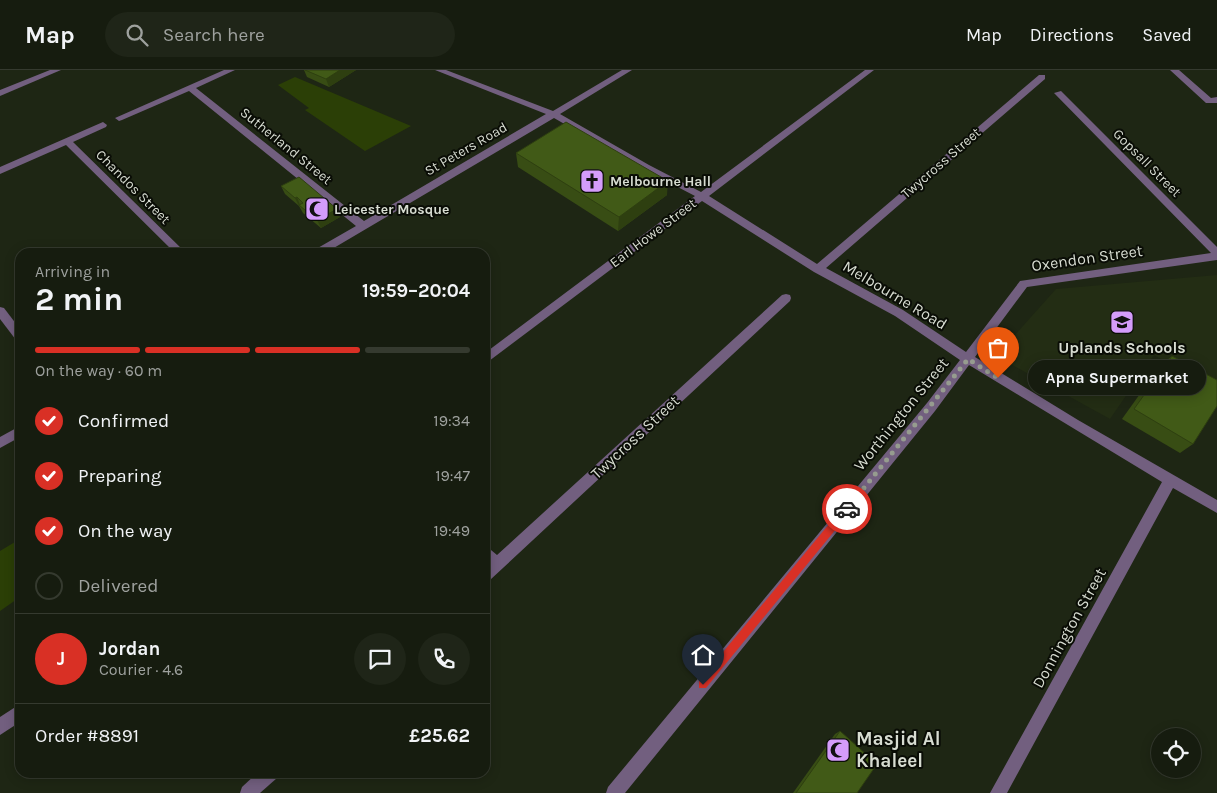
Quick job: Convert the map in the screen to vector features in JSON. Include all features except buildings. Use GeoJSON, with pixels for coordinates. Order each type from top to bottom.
{"type":"FeatureCollection","features":[{"type":"Feature","properties":{"kind":"street"},"geometry":{"type":"LineString","coordinates":[[0,93],[57,70]]}},
{"type":"Feature","properties":{"kind":"street"},"geometry":{"type":"LineString","coordinates":[[119,118],[231,70]]}},
{"type":"Feature","properties":{"kind":"street","name":"Melbourne Road"},"geometry":{"type":"LineString","coordinates":[[439,70],[554,114],[646,167],[702,196],[818,268],[899,313],[968,359],[1074,424],[1217,506]]}},
{"type":"Feature","properties":{"kind":"street","name":"St Peters Road"},"geometry":{"type":"LineString","coordinates":[[327,248],[628,70]]}},
{"type":"Feature","properties":{"kind":"street","name":"Earl Howe Street"},"geometry":{"type":"LineString","coordinates":[[490,355],[870,70]]}},
{"type":"Feature","properties":{"kind":"street"},"geometry":{"type":"LineString","coordinates":[[1174,70],[1213,100],[1217,108]]}},
{"type":"Feature","properties":{"kind":"street","name":"Twycross Street"},"geometry":{"type":"LineString","coordinates":[[818,268],[1042,77]]}},
{"type":"Feature","properties":{"kind":"street","name":"Sutherland Street"},"geometry":{"type":"LineString","coordinates":[[191,88],[363,226]]}},
{"type":"Feature","properties":{"kind":"street","name":"Gopsall Street"},"geometry":{"type":"LineString","coordinates":[[1058,93],[1217,254]]}},
{"type":"Feature","properties":{"kind":"street","name":"Chandos Street"},"geometry":{"type":"LineString","coordinates":[[0,171],[103,125]]}},
{"type":"Feature","properties":{"kind":"street","name":"Chandos Street"},"geometry":{"type":"LineString","coordinates":[[67,141],[176,248]]}},
{"type":"Feature","properties":{"kind":"street","name":"Oxendon Street"},"geometry":{"type":"LineString","coordinates":[[968,359],[1024,284],[1217,254]]}},
{"type":"Feature","properties":{"kind":"street","name":"Twycross Street"},"geometry":{"type":"LineString","coordinates":[[490,570],[786,298]]}},
{"type":"Feature","properties":{"kind":"street"},"geometry":{"type":"LineString","coordinates":[[0,311],[15,330]]}},
{"type":"Feature","properties":{"kind":"street","name":"Worthington Street"},"geometry":{"type":"LineString","coordinates":[[614,793],[925,415],[968,359]]}},
{"type":"Feature","properties":{"kind":"street"},"geometry":{"type":"LineString","coordinates":[[0,443],[15,434]]}},
{"type":"Feature","properties":{"kind":"street","name":"Donnington Street"},"geometry":{"type":"LineString","coordinates":[[998,793],[1171,479]]}},
{"type":"Feature","properties":{"kind":"street"},"geometry":{"type":"LineString","coordinates":[[490,557],[497,564]]}},
{"type":"Feature","properties":{"kind":"street"},"geometry":{"type":"LineString","coordinates":[[0,728],[15,716]]}},
{"type":"Feature","properties":{"kind":"street"},"geometry":{"type":"LineString","coordinates":[[248,793],[264,778]]}},
{"type":"Feature","properties":{"kind":"shaded area","name":"Uplands Schools"},"geometry":{"type":"Polygon","coordinates":[[[1217,275],[1217,397],[1206,385],[1154,355],[1110,419],[996,356],[1056,289],[1217,275]]]}},
{"type":"Feature","properties":{"kind":"green space"},"geometry":{"type":"Polygon","coordinates":[[[295,77],[411,126],[365,151],[305,110],[309,108],[278,85],[295,77]]]}},
{"type":"Feature","properties":{"kind":"green space"},"geometry":{"type":"Polygon","coordinates":[[[15,542],[15,600],[0,611],[0,551],[15,542]]]}},
{"type":"Feature","properties":{"kind":"way so far"},"geometry":{"type":"LineString","coordinates":[[847,509],[968,359],[998,378]]}},
{"type":"Feature","properties":{"kind":"place","name":"Melbourne Hall"},"geometry":{"type":"Point","coordinates":[592,181]}},
{"type":"Feature","properties":{"kind":"place","name":"Leicester Mosque"},"geometry":{"type":"Point","coordinates":[317,209]}},
{"type":"Feature","properties":{"kind":"place","name":"Uplands Schools"},"geometry":{"type":"Point","coordinates":[1122,322]}},
{"type":"Feature","properties":{"kind":"place","name":"Apna Supermarket"},"geometry":{"type":"Point","coordinates":[998,378]}},
{"type":"Feature","properties":{"kind":"place","name":"Masjid Al Khaleel"},"geometry":{"type":"Point","coordinates":[838,750]}},
{"type":"Feature","properties":{"kind":"route"},"geometry":{"type":"LineString","coordinates":[[703,685],[847,509]]}}]}
